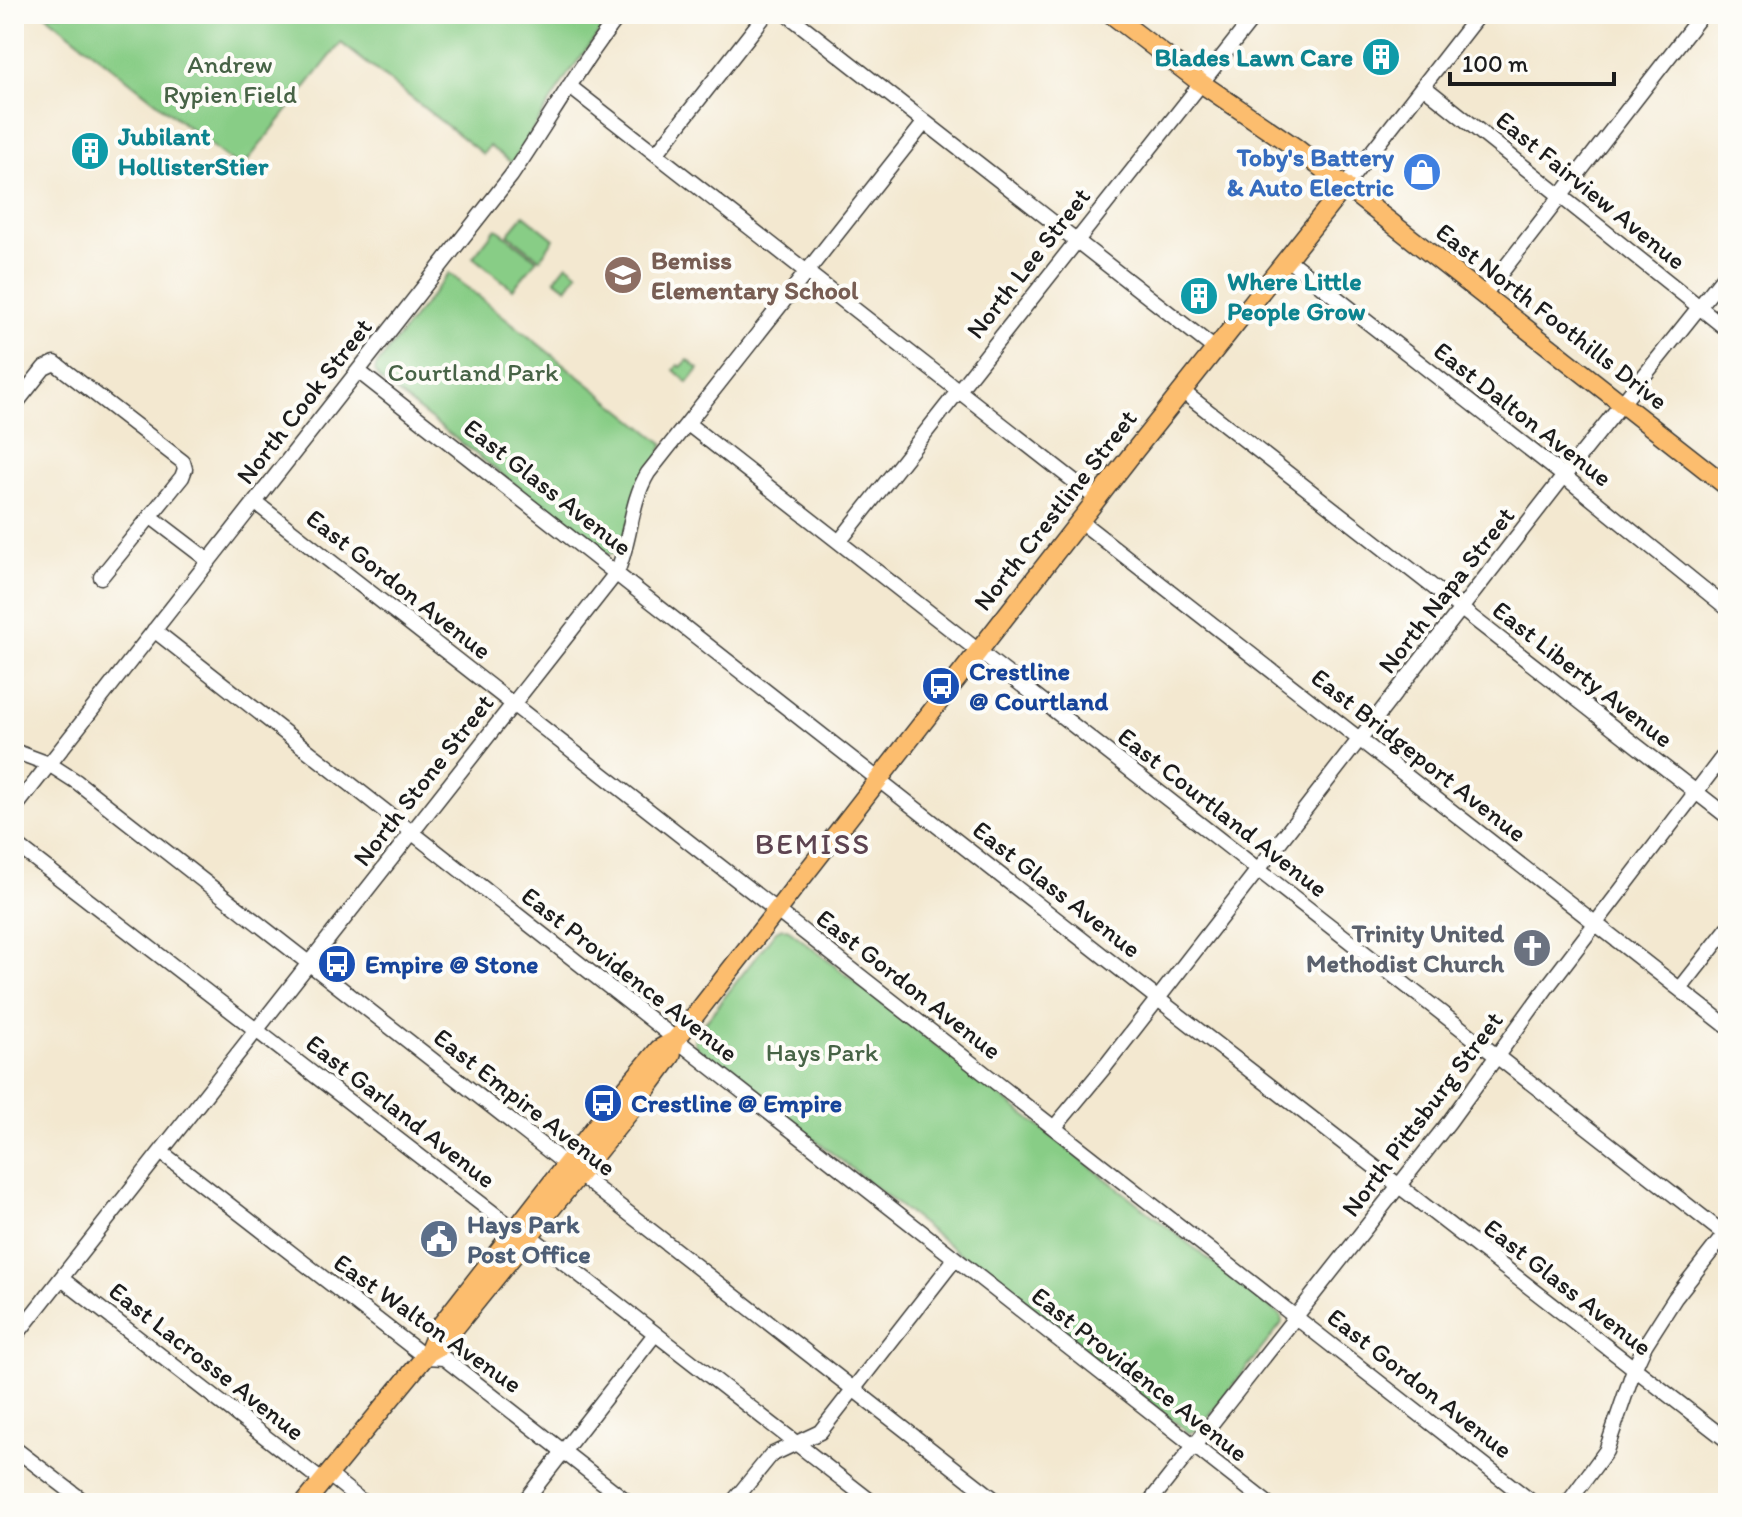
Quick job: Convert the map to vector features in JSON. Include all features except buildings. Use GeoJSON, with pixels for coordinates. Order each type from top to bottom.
{"type":"FeatureCollection","features":[{"type":"Feature","properties":{"kind":"main road","name":"East North Foothills Drive"},"geometry":{"type":"LineString","coordinates":[[1111,14],[1201,83],[1296,148],[1728,487]]}},
{"type":"Feature","properties":{"kind":"main road","name":"North Crestline Street"},"geometry":{"type":"LineString","coordinates":[[305,1503],[426,1355],[438,1329],[572,1170],[659,1049],[675,1040],[1345,186]]}},
{"type":"Feature","properties":{"kind":"street","name":"North Cook Street"},"geometry":{"type":"LineString","coordinates":[[14,809],[511,176],[586,57],[620,14]]}},
{"type":"Feature","properties":{"kind":"street"},"geometry":{"type":"LineString","coordinates":[[656,154],[766,14]]}},
{"type":"Feature","properties":{"kind":"street"},"geometry":{"type":"LineString","coordinates":[[787,14],[1215,349]]}},
{"type":"Feature","properties":{"kind":"street","name":"North Lee Street"},"geometry":{"type":"LineString","coordinates":[[839,542],[1256,14]]}},
{"type":"Feature","properties":{"kind":"street","name":"North Crestline Street"},"geometry":{"type":"LineString","coordinates":[[1345,186],[1479,14]]}},
{"type":"Feature","properties":{"kind":"street"},"geometry":{"type":"LineString","coordinates":[[1483,296],[1702,14]]}},
{"type":"Feature","properties":{"kind":"street"},"geometry":{"type":"LineString","coordinates":[[569,86],[1097,499]]}},
{"type":"Feature","properties":{"kind":"street","name":"East Fairview Avenue"},"geometry":{"type":"LineString","coordinates":[[1423,86],[1728,330]]}},
{"type":"Feature","properties":{"kind":"street","name":"North Stone Street"},"geometry":{"type":"LineString","coordinates":[[14,1338],[617,572],[625,555],[640,485],[925,122]]}},
{"type":"Feature","properties":{"kind":"street","name":"East Dalton Avenue"},"geometry":{"type":"LineString","coordinates":[[1287,259],[1728,609]]}},
{"type":"Feature","properties":{"kind":"street","name":"North Napa Street"},"geometry":{"type":"LineString","coordinates":[[1054,1128],[1728,271]]}},
{"type":"Feature","properties":{"kind":"street"},"geometry":{"type":"LineString","coordinates":[[14,406],[44,368],[55,363],[183,462],[185,469],[182,477],[101,577]]}},
{"type":"Feature","properties":{"kind":"street","name":"East Glass Avenue"},"geometry":{"type":"LineString","coordinates":[[358,371],[1158,999],[1728,1441]]}},
{"type":"Feature","properties":{"kind":"street","name":"East Liberty Avenue"},"geometry":{"type":"LineString","coordinates":[[1182,391],[1728,817]]}},
{"type":"Feature","properties":{"kind":"street","name":"East Courtland Avenue"},"geometry":{"type":"LineString","coordinates":[[688,424],[1727,1234]]}},
{"type":"Feature","properties":{"kind":"street","name":"East Gordon Avenue"},"geometry":{"type":"LineString","coordinates":[[256,503],[1533,1503]]}},
{"type":"Feature","properties":{"kind":"street"},"geometry":{"type":"LineString","coordinates":[[150,516],[209,561]]}},
{"type":"Feature","properties":{"kind":"street","name":"East Bridgeport Avenue"},"geometry":{"type":"LineString","coordinates":[[1080,521],[1728,1027]]}},
{"type":"Feature","properties":{"kind":"street","name":"East Providence Avenue"},"geometry":{"type":"LineString","coordinates":[[154,630],[1267,1503]]}},
{"type":"Feature","properties":{"kind":"street","name":"North Pittsburg Street"},"geometry":{"type":"LineString","coordinates":[[1149,1503],[1399,1186],[1728,750]]}},
{"type":"Feature","properties":{"kind":"street","name":"East Empire Avenue"},"geometry":{"type":"LineString","coordinates":[[14,751],[49,764],[77,782],[999,1503]]}},
{"type":"Feature","properties":{"kind":"street","name":"East Garland Avenue"},"geometry":{"type":"LineString","coordinates":[[14,843],[873,1503]]}},
{"type":"Feature","properties":{"kind":"street"},"geometry":{"type":"LineString","coordinates":[[1680,989],[1728,928]]}},
{"type":"Feature","properties":{"kind":"street","name":"East Walton Avenue"},"geometry":{"type":"LineString","coordinates":[[161,1152],[426,1355],[444,1358],[629,1503]]}},
{"type":"Feature","properties":{"kind":"street"},"geometry":{"type":"LineString","coordinates":[[1568,1503],[1606,1451],[1634,1369],[1673,1301],[1727,1234]]}},
{"type":"Feature","properties":{"kind":"street"},"geometry":{"type":"LineString","coordinates":[[732,1503],[771,1455],[820,1432],[955,1259]]}},
{"type":"Feature","properties":{"kind":"street","name":"East Lacrosse Avenue"},"geometry":{"type":"LineString","coordinates":[[62,1279],[325,1478],[364,1503]]}},
{"type":"Feature","properties":{"kind":"street"},"geometry":{"type":"LineString","coordinates":[[523,1503],[655,1334]]}},
{"type":"Feature","properties":{"kind":"street"},"geometry":{"type":"LineString","coordinates":[[14,1448],[86,1503]]}},
{"type":"Feature","properties":{"kind":"green space","name":"Andrew Rypien Field"},"geometry":{"type":"Polygon","coordinates":[[[45,14],[613,14],[566,77],[512,163],[489,146],[483,154],[341,43],[241,169],[45,14]]]}},
{"type":"Feature","properties":{"kind":"green space"},"geometry":{"type":"Polygon","coordinates":[[[524,215],[554,239],[540,259],[508,234],[524,215]]]}},
{"type":"Feature","properties":{"kind":"green space"},"geometry":{"type":"Polygon","coordinates":[[[496,228],[537,260],[513,289],[473,257],[496,228]]]}},
{"type":"Feature","properties":{"kind":"green space"},"geometry":{"type":"Polygon","coordinates":[[[567,264],[578,273],[567,288],[555,279],[567,264]]]}},
{"type":"Feature","properties":{"kind":"green space","name":"Courtland Park"},"geometry":{"type":"Polygon","coordinates":[[[449,273],[664,444],[618,553],[600,555],[589,542],[379,379],[376,366],[449,273]]]}},
{"type":"Feature","properties":{"kind":"green space"},"geometry":{"type":"Polygon","coordinates":[[[688,360],[699,369],[688,383],[674,370],[688,360]]]}},
{"type":"Feature","properties":{"kind":"green space","name":"Hays Park"},"geometry":{"type":"Polygon","coordinates":[[[782,928],[789,930],[1281,1316],[1282,1323],[1198,1430],[1189,1433],[695,1046],[694,1039],[699,1030],[776,931],[782,928]]]}},
{"type":"Feature","properties":{"kind":"place","name":"Blades Lawn Care"},"geometry":{"type":"Point","coordinates":[1381,57]}},
{"type":"Feature","properties":{"kind":"place","name":"Jubilant HollisterStier"},"geometry":{"type":"Point","coordinates":[90,151]}},
{"type":"Feature","properties":{"kind":"place","name":"Toby's Battery & Auto Electric"},"geometry":{"type":"Point","coordinates":[1422,172]}},
{"type":"Feature","properties":{"kind":"place","name":"Bemiss Elementary School"},"geometry":{"type":"Point","coordinates":[623,275]}},
{"type":"Feature","properties":{"kind":"place","name":"Where Little People Grow"},"geometry":{"type":"Point","coordinates":[1199,296]}},
{"type":"Feature","properties":{"kind":"place","name":"Crestline @ Courtland"},"geometry":{"type":"Point","coordinates":[941,686]}},
{"type":"Feature","properties":{"kind":"place","name":"Trinity United Methodist Church"},"geometry":{"type":"Point","coordinates":[1532,948]}},
{"type":"Feature","properties":{"kind":"place","name":"Empire @ Stone"},"geometry":{"type":"Point","coordinates":[337,964]}},
{"type":"Feature","properties":{"kind":"place","name":"Crestline @ Empire"},"geometry":{"type":"Point","coordinates":[603,1103]}},
{"type":"Feature","properties":{"kind":"place","name":"Hays Park Post Office"},"geometry":{"type":"Point","coordinates":[439,1239]}},
{"type":"Feature","properties":{"kind":"district","name":"BEMISS"},"geometry":{"type":"Point","coordinates":[813,844]}}]}
